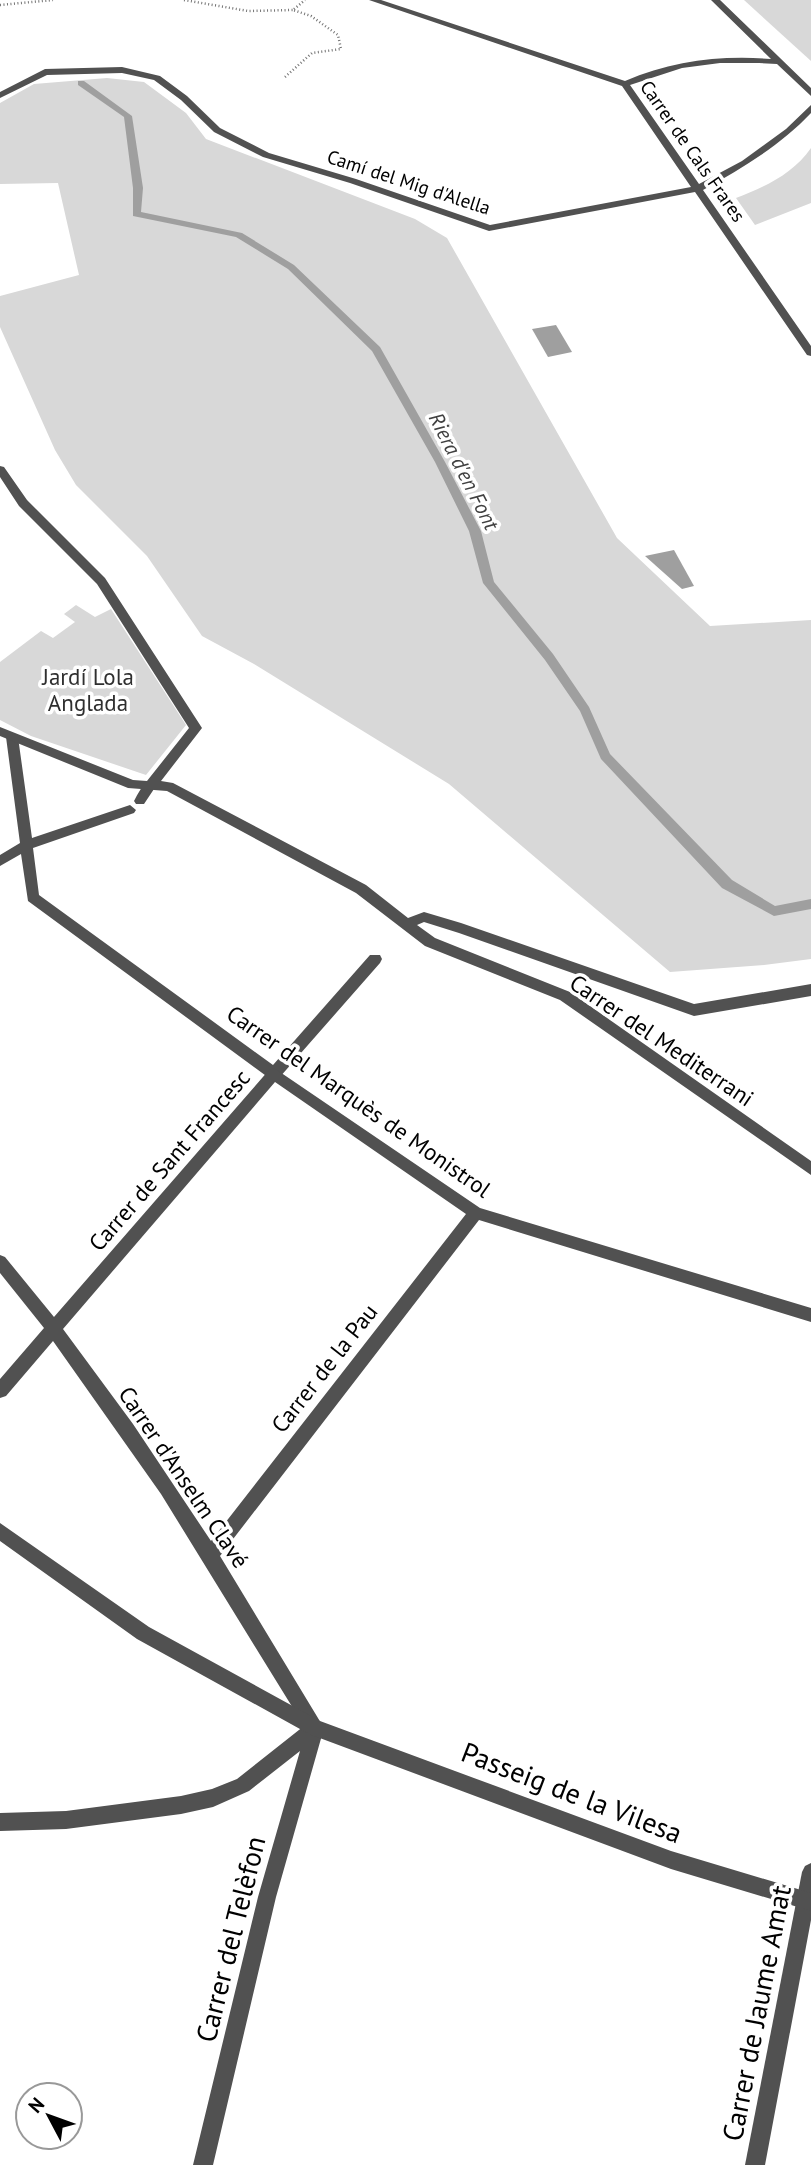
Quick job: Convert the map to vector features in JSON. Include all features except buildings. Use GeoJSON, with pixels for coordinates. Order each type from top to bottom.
{"type":"FeatureCollection","features":[{"type":"Feature","properties":{"kind":"street","name":"Carrer de Cals Frares"},"geometry":{"type":"LineString","coordinates":[[373,0],[625,84],[811,353]]}},
{"type":"Feature","properties":{"kind":"street"},"geometry":{"type":"LineString","coordinates":[[715,0],[810,87]]}},
{"type":"Feature","properties":{"kind":"street"},"geometry":{"type":"LineString","coordinates":[[625,84],[647,74],[688,64],[732,58],[780,62]]}},
{"type":"Feature","properties":{"kind":"street","name":"Camí del Mig d'Alella"},"geometry":{"type":"LineString","coordinates":[[0,95],[45,72],[121,70],[157,78],[184,98],[217,130],[266,155],[354,181],[489,228],[699,188],[746,163],[789,131],[811,108]]}},
{"type":"Feature","properties":{"kind":"street"},"geometry":{"type":"LineString","coordinates":[[0,469],[23,503],[100,581],[196,727],[135,806],[26,845],[0,861]]}},
{"type":"Feature","properties":{"kind":"street"},"geometry":{"type":"LineString","coordinates":[[6,734],[26,845]]}},
{"type":"Feature","properties":{"kind":"street","name":"Carrer del Mediterrani"},"geometry":{"type":"LineString","coordinates":[[6,734],[132,785],[170,786],[349,883],[430,942],[565,996],[811,1169]]}},
{"type":"Feature","properties":{"kind":"street","name":"Carrer del Marquès de Monistrol"},"geometry":{"type":"LineString","coordinates":[[26,845],[33,897],[274,1074],[476,1213],[811,1315]]}},
{"type":"Feature","properties":{"kind":"street","name":"Carrer del Mediterrani"},"geometry":{"type":"LineString","coordinates":[[406,924],[424,917],[461,928],[694,1010],[811,990]]}},
{"type":"Feature","properties":{"kind":"street","name":"Carrer de Sant Francesc"},"geometry":{"type":"LineString","coordinates":[[0,1391],[375,960]]}},
{"type":"Feature","properties":{"kind":"street","name":"Carrer de la Pau"},"geometry":{"type":"LineString","coordinates":[[211,1554],[476,1213]]}},
{"type":"Feature","properties":{"kind":"street","name":"Carrer d'Anselm Clavé"},"geometry":{"type":"LineString","coordinates":[[0,1262],[54,1326],[211,1554],[315,1728]]}},
{"type":"Feature","properties":{"kind":"street","name":"Passeig de la Vilesa"},"geometry":{"type":"LineString","coordinates":[[0,1531],[143,1633],[315,1728],[671,1860],[809,1901]]}},
{"type":"Feature","properties":{"kind":"street"},"geometry":{"type":"LineString","coordinates":[[2,1825],[181,1805],[213,1798],[243,1785],[315,1728]]}},
{"type":"Feature","properties":{"kind":"street","name":"Carrer del Telèfon"},"geometry":{"type":"LineString","coordinates":[[203,2165],[267,1897],[315,1728]]}},
{"type":"Feature","properties":{"kind":"street","name":"Carrer de Jaume Amat"},"geometry":{"type":"LineString","coordinates":[[755,2165],[809,1901],[811,1872]]}},
{"type":"Feature","properties":{"kind":"path"},"geometry":{"type":"LineString","coordinates":[[0,5],[53,0]]}},
{"type":"Feature","properties":{"kind":"path"},"geometry":{"type":"LineString","coordinates":[[184,0],[248,11],[293,10],[311,16],[338,35],[341,49],[312,53],[285,77]]}},
{"type":"Feature","properties":{"kind":"path"},"geometry":{"type":"LineString","coordinates":[[293,10],[305,0]]}},
{"type":"Feature","properties":{"kind":"green space"},"geometry":{"type":"Polygon","coordinates":[[[744,0],[811,0],[811,61],[744,0]]]}},
{"type":"Feature","properties":{"kind":"green space"},"geometry":{"type":"Polygon","coordinates":[[[107,78],[144,82],[186,113],[206,139],[415,219],[447,238],[617,538],[710,626],[811,620],[811,959],[670,972],[449,784],[254,664],[202,636],[147,556],[76,485],[55,450],[0,327],[0,296],[79,275],[58,183],[0,184],[0,103],[34,84],[107,78]]]}},
{"type":"Feature","properties":{"kind":"green space"},"geometry":{"type":"Polygon","coordinates":[[[811,148],[811,203],[755,225],[736,198],[778,179],[796,165],[811,148]]]}},
{"type":"Feature","properties":{"kind":"green space","name":"Jardí Lola Anglada"},"geometry":{"type":"Polygon","coordinates":[[[76,605],[95,617],[111,609],[186,725],[146,775],[31,736],[0,720],[0,662],[41,631],[53,638],[75,622],[64,614],[76,605]]]}},
{"type":"Feature","properties":{"kind":"shaded area"},"geometry":{"type":"Polygon","coordinates":[[[556,325],[572,352],[548,357],[532,329],[556,325]]]}},
{"type":"Feature","properties":{"kind":"shaded area"},"geometry":{"type":"Polygon","coordinates":[[[674,550],[694,586],[682,589],[645,556],[674,550]]]}},
{"type":"Feature","properties":{"kind":"waterway","name":"Riera d'en Font"},"geometry":{"type":"LineString","coordinates":[[81,83],[128,116],[138,188],[136,214],[239,235],[291,267],[376,349],[440,462],[475,531],[489,583],[549,657],[585,710],[605,756],[727,884],[774,911],[811,904]]}}]}
